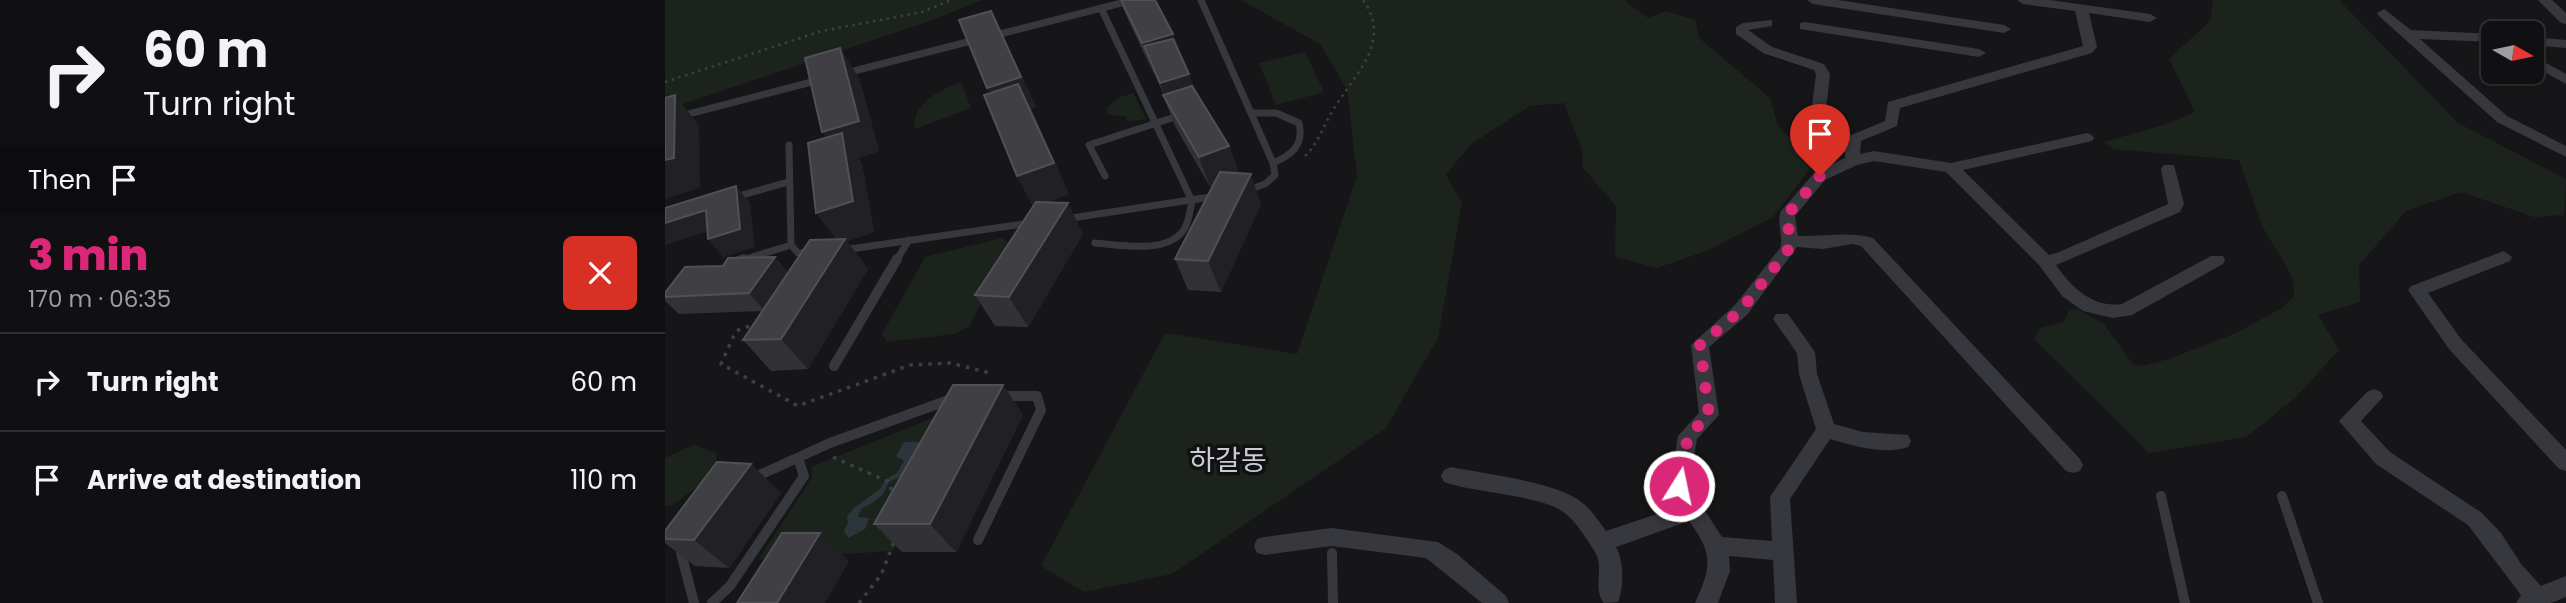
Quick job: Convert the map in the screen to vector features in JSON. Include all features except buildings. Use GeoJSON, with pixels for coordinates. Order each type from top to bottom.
{"type":"FeatureCollection","features":[{"type":"Feature","properties":{"kind":"street"},"geometry":{"type":"LineString","coordinates":[[1813,0],[2004,29]]}},
{"type":"Feature","properties":{"kind":"street"},"geometry":{"type":"LineString","coordinates":[[2023,0],[2150,18]]}},
{"type":"Feature","properties":{"kind":"street"},"geometry":{"type":"LineString","coordinates":[[2544,0],[2566,20]]}},
{"type":"Feature","properties":{"kind":"street"},"geometry":{"type":"LineString","coordinates":[[2559,0],[2566,1]]}},
{"type":"Feature","properties":{"kind":"street"},"geometry":{"type":"LineString","coordinates":[[1853,155],[1854,139],[1892,123],[1893,106],[2087,50],[2090,47],[2081,8]]}},
{"type":"Feature","properties":{"kind":"street"},"geometry":{"type":"LineString","coordinates":[[2384,13],[2502,119],[2566,152]]}},
{"type":"Feature","properties":{"kind":"street"},"geometry":{"type":"LineString","coordinates":[[1767,23],[1743,27],[1741,31],[1751,43],[1763,49],[1819,67],[1823,74],[1816,130],[1853,155]]}},
{"type":"Feature","properties":{"kind":"street"},"geometry":{"type":"LineString","coordinates":[[1977,24],[1981,79]]}},
{"type":"Feature","properties":{"kind":"street"},"geometry":{"type":"LineString","coordinates":[[1805,26],[1979,53]]}},
{"type":"Feature","properties":{"kind":"street"},"geometry":{"type":"LineString","coordinates":[[2408,34],[2481,37]]}},
{"type":"Feature","properties":{"kind":"street"},"geometry":{"type":"LineString","coordinates":[[2545,42],[2566,44]]}},
{"type":"Feature","properties":{"kind":"street"},"geometry":{"type":"LineString","coordinates":[[2545,67],[2566,80]]}},
{"type":"Feature","properties":{"kind":"street"},"geometry":{"type":"LineString","coordinates":[[1706,603],[1719,577],[1718,546],[1680,493],[1679,486],[1688,436],[1709,415],[1700,345],[1741,310],[1788,250],[1790,241],[1787,215],[1820,176],[1853,155],[1880,155],[1951,168],[2087,138]]}},
{"type":"Feature","properties":{"kind":"street"},"geometry":{"type":"LineString","coordinates":[[1951,168],[2045,261],[2052,275],[2079,303],[2120,312],[2217,260]]}},
{"type":"Feature","properties":{"kind":"street"},"geometry":{"type":"LineString","coordinates":[[2045,261],[2060,259],[2174,208],[2176,204],[2169,169]]}},
{"type":"Feature","properties":{"kind":"street"},"geometry":{"type":"LineString","coordinates":[[1790,241],[1823,243],[1852,239],[1867,242],[2073,465]]}},
{"type":"Feature","properties":{"kind":"street"},"geometry":{"type":"LineString","coordinates":[[2504,257],[2417,290],[2455,344],[2566,463]]}},
{"type":"Feature","properties":{"kind":"street"},"geometry":{"type":"LineString","coordinates":[[1782,320],[1806,352],[1808,374],[1826,430]]}},
{"type":"Feature","properties":{"kind":"street"},"geometry":{"type":"LineString","coordinates":[[2374,397],[2350,421],[2383,458],[2475,519],[2493,540],[2532,600],[2566,586]]}},
{"type":"Feature","properties":{"kind":"street"},"geometry":{"type":"LineString","coordinates":[[1826,430],[1863,440],[1901,441]]}},
{"type":"Feature","properties":{"kind":"street"},"geometry":{"type":"LineString","coordinates":[[1786,603],[1780,497],[1826,430]]}},
{"type":"Feature","properties":{"kind":"street"},"geometry":{"type":"LineString","coordinates":[[1451,476],[1562,501],[1586,520],[1602,542],[1612,565],[1610,595]]}},
{"type":"Feature","properties":{"kind":"street"},"geometry":{"type":"LineString","coordinates":[[1602,542],[1693,511]]}},
{"type":"Feature","properties":{"kind":"street"},"geometry":{"type":"LineString","coordinates":[[1265,546],[1331,537],[1430,549],[1449,561],[1497,603]]}},
{"type":"Feature","properties":{"kind":"street"},"geometry":{"type":"LineString","coordinates":[[1718,546],[1783,551]]}},
{"type":"Feature","properties":{"kind":"lane"},"geometry":{"type":"LineString","coordinates":[[665,120],[1133,0]]}},
{"type":"Feature","properties":{"kind":"lane"},"geometry":{"type":"LineString","coordinates":[[1201,0],[1273,163],[1275,174],[1265,184],[1239,192]]}},
{"type":"Feature","properties":{"kind":"lane"},"geometry":{"type":"LineString","coordinates":[[1095,243],[1154,246],[1171,242],[1185,230],[1192,201],[1101,8]]}},
{"type":"Feature","properties":{"kind":"lane"},"geometry":{"type":"LineString","coordinates":[[1251,113],[1274,112],[1288,115],[1299,123],[1302,139],[1298,148],[1273,163]]}},
{"type":"Feature","properties":{"kind":"lane"},"geometry":{"type":"LineString","coordinates":[[1105,176],[1089,145],[1187,113]]}},
{"type":"Feature","properties":{"kind":"lane"},"geometry":{"type":"LineString","coordinates":[[789,145],[791,246],[798,253],[814,254],[1044,222]]}},
{"type":"Feature","properties":{"kind":"lane"},"geometry":{"type":"LineString","coordinates":[[726,200],[788,182]]}},
{"type":"Feature","properties":{"kind":"lane"},"geometry":{"type":"LineString","coordinates":[[1057,220],[1227,194]]}},
{"type":"Feature","properties":{"kind":"lane"},"geometry":{"type":"LineString","coordinates":[[834,366],[909,240]]}},
{"type":"Feature","properties":{"kind":"lane"},"geometry":{"type":"LineString","coordinates":[[724,266],[791,246]]}},
{"type":"Feature","properties":{"kind":"lane"},"geometry":{"type":"LineString","coordinates":[[739,484],[815,450],[963,395]]}},
{"type":"Feature","properties":{"kind":"lane"},"geometry":{"type":"LineString","coordinates":[[978,540],[1041,410],[1037,396],[987,396]]}},
{"type":"Feature","properties":{"kind":"lane"},"geometry":{"type":"LineString","coordinates":[[712,603],[730,586],[804,476],[798,458]]}},
{"type":"Feature","properties":{"kind":"lane"},"geometry":{"type":"LineString","coordinates":[[2161,496],[2185,603]]}},
{"type":"Feature","properties":{"kind":"lane"},"geometry":{"type":"LineString","coordinates":[[2282,496],[2318,603]]}},
{"type":"Feature","properties":{"kind":"lane"},"geometry":{"type":"LineString","coordinates":[[689,533],[681,553],[694,603]]}},
{"type":"Feature","properties":{"kind":"lane"},"geometry":{"type":"LineString","coordinates":[[1332,553],[1333,603]]}},
{"type":"Feature","properties":{"kind":"path"},"geometry":{"type":"LineString","coordinates":[[665,82],[822,31],[922,12],[951,0]]}},
{"type":"Feature","properties":{"kind":"path"},"geometry":{"type":"LineString","coordinates":[[1275,174],[1299,162],[1318,145],[1332,112],[1371,48],[1376,26],[1373,14],[1363,0]]}},
{"type":"Feature","properties":{"kind":"path"},"geometry":{"type":"LineString","coordinates":[[815,450],[889,482],[895,506]]}},
{"type":"Feature","properties":{"kind":"path"},"geometry":{"type":"LineString","coordinates":[[859,603],[872,590],[886,565],[894,540]]}},
{"type":"Feature","properties":{"kind":"shaded area"},"geometry":{"type":"Polygon","coordinates":[[[665,0],[982,0],[933,20],[665,110],[665,0]]]}},
{"type":"Feature","properties":{"kind":"shaded area"},"geometry":{"type":"Polygon","coordinates":[[[1241,0],[1624,0],[1648,18],[1666,11],[1695,20],[1699,38],[1770,98],[1778,126],[1815,162],[1773,217],[1706,251],[1657,268],[1615,257],[1616,206],[1583,168],[1582,150],[1564,103],[1530,106],[1471,144],[1446,175],[1462,203],[1438,338],[1386,428],[1172,574],[1084,592],[1041,566],[1165,333],[1297,354],[1357,176],[1347,89],[1320,44],[1241,0]]]}},
{"type":"Feature","properties":{"kind":"shaded area"},"geometry":{"type":"Polygon","coordinates":[[[2213,0],[2339,0],[2458,123],[2566,179],[2564,215],[2534,217],[2461,192],[2407,210],[2359,265],[2360,302],[2318,315],[2339,350],[2295,398],[2246,437],[2149,453],[2034,339],[2040,328],[2064,322],[2068,312],[2075,308],[2103,323],[2132,363],[2142,366],[2172,358],[2236,333],[2282,308],[2294,296],[2291,276],[2265,231],[2239,160],[2113,149],[2104,142],[2170,123],[2195,112],[2169,59],[2210,21],[2213,0]]]}},
{"type":"Feature","properties":{"kind":"shaded area"},"geometry":{"type":"Polygon","coordinates":[[[1305,52],[1324,92],[1276,105],[1259,63],[1305,52]]]}},
{"type":"Feature","properties":{"kind":"shaded area"},"geometry":{"type":"Polygon","coordinates":[[[961,82],[971,108],[915,129],[915,120],[923,105],[945,89],[961,82]]]}},
{"type":"Feature","properties":{"kind":"shaded area"},"geometry":{"type":"Polygon","coordinates":[[[1133,93],[1146,119],[1127,122],[1126,116],[1108,115],[1107,107],[1118,98],[1133,93]]]}},
{"type":"Feature","properties":{"kind":"shaded area"},"geometry":{"type":"Polygon","coordinates":[[[1002,238],[1010,245],[969,327],[954,334],[887,342],[882,334],[925,257],[1002,238]]]}},
{"type":"Feature","properties":{"kind":"shaded area"},"geometry":{"type":"Polygon","coordinates":[[[972,402],[893,551],[759,559],[812,477],[811,467],[972,402]]]}},
{"type":"Feature","properties":{"kind":"shaded area"},"geometry":{"type":"Polygon","coordinates":[[[904,442],[919,442],[921,446],[901,476],[889,482],[883,494],[861,509],[858,517],[869,518],[865,529],[848,538],[844,531],[848,523],[847,516],[880,489],[885,480],[897,473],[904,461],[896,456],[904,442]]]}},
{"type":"Feature","properties":{"kind":"shaded area"},"geometry":{"type":"Polygon","coordinates":[[[693,445],[716,453],[718,471],[673,505],[665,506],[665,458],[693,445]]]}},
{"type":"Feature","properties":{"kind":"district","name":"하갈동"},"geometry":{"type":"Point","coordinates":[1228,460]}},
{"type":"Feature","properties":{"kind":"route"},"geometry":{"type":"LineString","coordinates":[[1679,486],[1688,436],[1709,415],[1703,385],[1700,345],[1741,310],[1788,250],[1790,241],[1787,215],[1820,176]]}}]}
